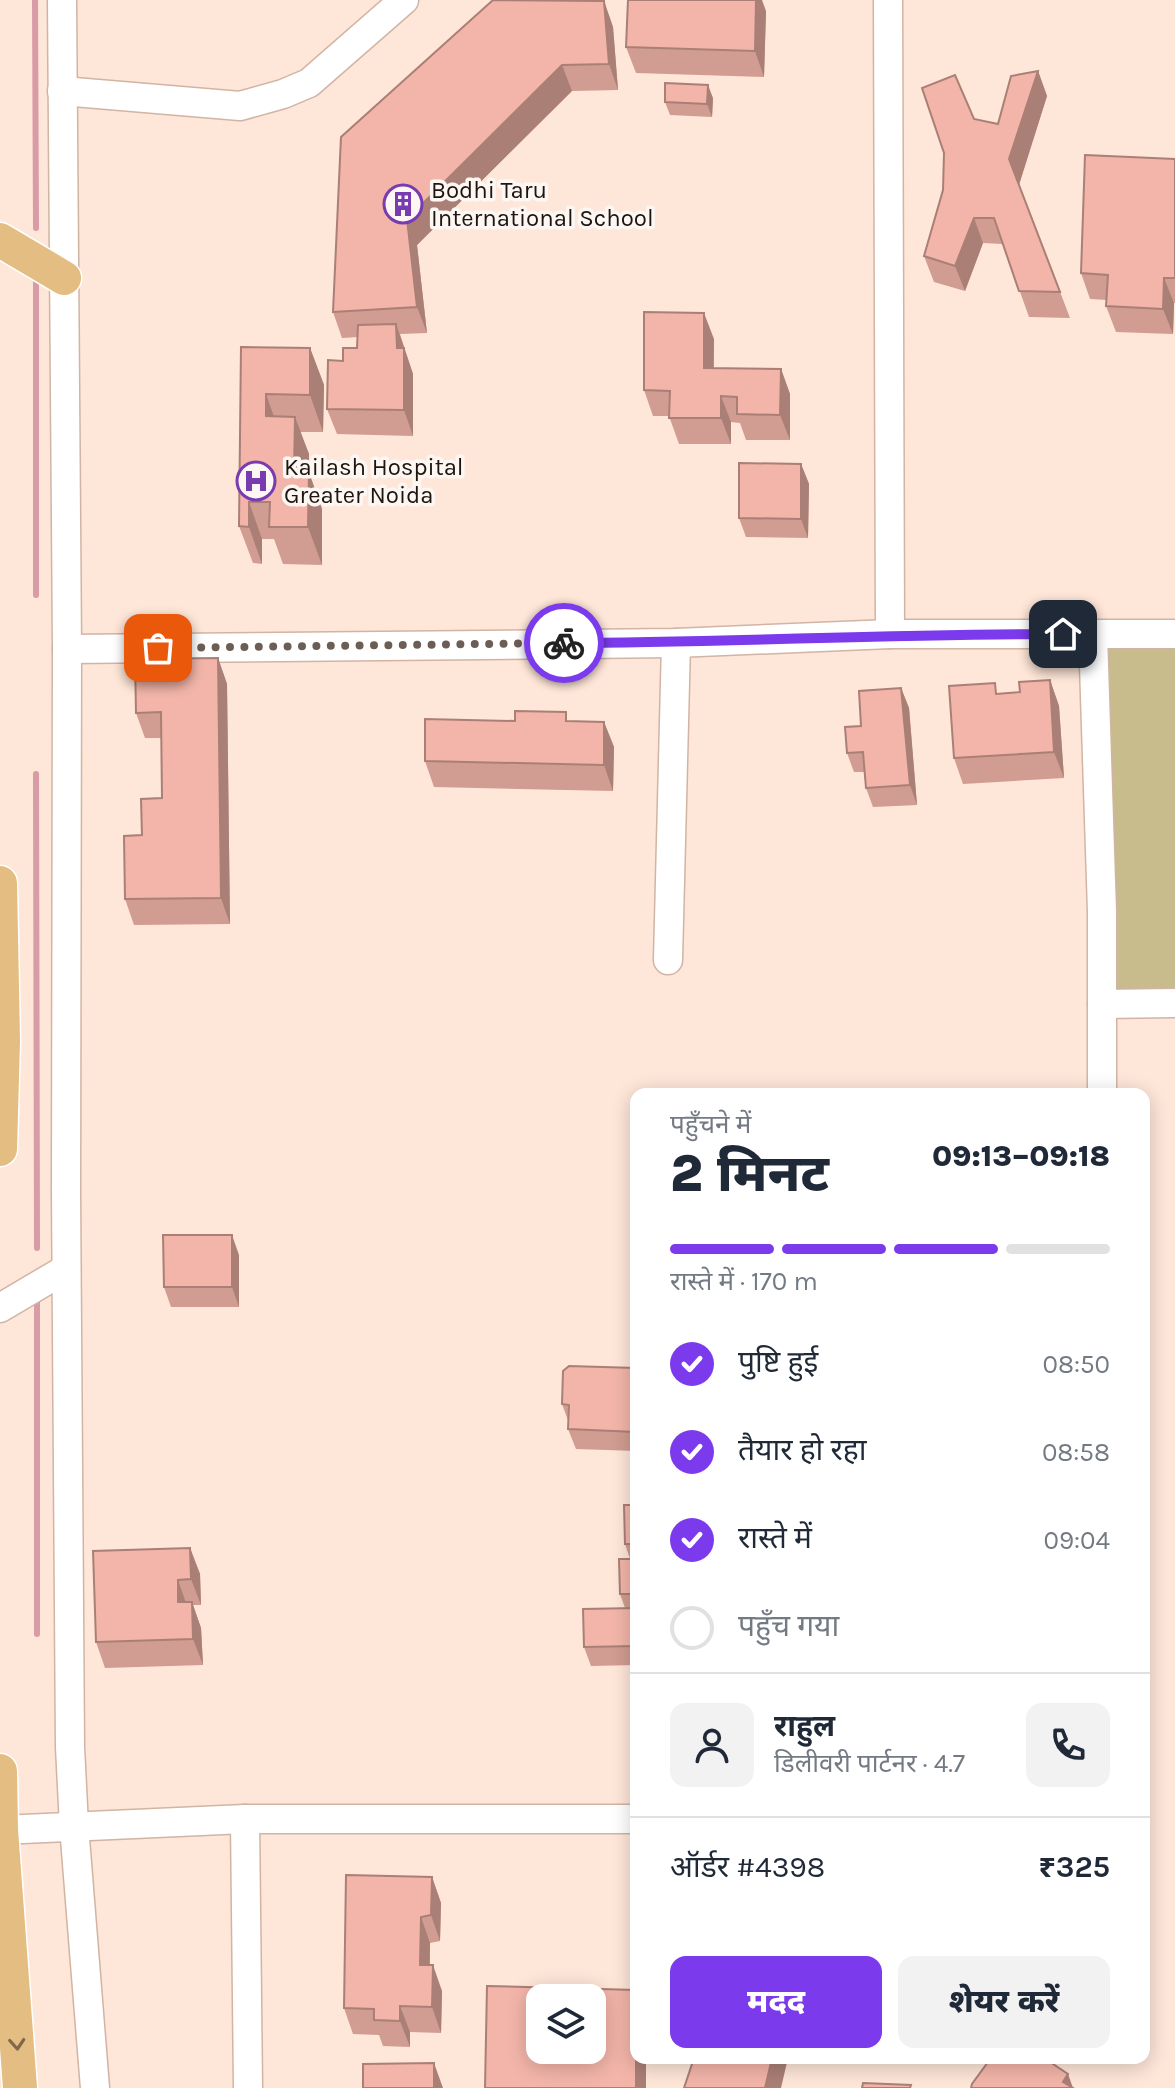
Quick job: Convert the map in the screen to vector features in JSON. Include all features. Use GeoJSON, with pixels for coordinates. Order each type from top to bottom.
{"type":"FeatureCollection","features":[{"type":"Feature","properties":{"kind":"main road"},"geometry":{"type":"LineString","coordinates":[[0,240],[64,278]]}},
{"type":"Feature","properties":{"kind":"main road"},"geometry":{"type":"LineString","coordinates":[[0,883],[3,1041],[0,1149]]}},
{"type":"Feature","properties":{"kind":"main road"},"geometry":{"type":"LineString","coordinates":[[0,1771],[1,1830],[20,2088]]}},
{"type":"Feature","properties":{"kind":"street"},"geometry":{"type":"LineString","coordinates":[[62,0],[70,1732],[74,1826],[95,2088]]}},
{"type":"Feature","properties":{"kind":"street"},"geometry":{"type":"LineString","coordinates":[[62,91],[240,106],[309,83],[404,0]]}},
{"type":"Feature","properties":{"kind":"street"},"geometry":{"type":"LineString","coordinates":[[888,0],[890,634]]}},
{"type":"Feature","properties":{"kind":"street"},"geometry":{"type":"LineString","coordinates":[[67,649],[676,643],[890,634],[1175,634]]}},
{"type":"Feature","properties":{"kind":"street"},"geometry":{"type":"LineString","coordinates":[[1093,634],[1102,912],[1102,1088]]}},
{"type":"Feature","properties":{"kind":"street"},"geometry":{"type":"LineString","coordinates":[[668,960],[676,643]]}},
{"type":"Feature","properties":{"kind":"street"},"geometry":{"type":"LineString","coordinates":[[1102,1004],[1175,1003]]}},
{"type":"Feature","properties":{"kind":"street"},"geometry":{"type":"LineString","coordinates":[[0,1308],[66,1269]]}},
{"type":"Feature","properties":{"kind":"street"},"geometry":{"type":"LineString","coordinates":[[245,1819],[248,2088]]}},
{"type":"Feature","properties":{"kind":"street"},"geometry":{"type":"LineString","coordinates":[[1,1830],[245,1819],[630,1819]]}},
{"type":"Feature","properties":{"kind":"shaded area"},"geometry":{"type":"Polygon","coordinates":[[[1093,634],[1175,634],[1175,1003],[1102,1004],[1093,634]]]}},
{"type":"Feature","properties":{"kind":"building","name":"Bodhi Taru International School"},"geometry":{"type":"Polygon","coordinates":[[[493,0],[604,1],[609,64],[562,65],[407,219],[417,307],[333,312],[341,137],[493,0]]]}},
{"type":"Feature","properties":{"kind":"building"},"geometry":{"type":"Polygon","coordinates":[[[628,0],[756,0],[755,51],[626,47],[628,0]]]}},
{"type":"Feature","properties":{"kind":"building"},"geometry":{"type":"Polygon","coordinates":[[[1038,71],[1009,159],[1060,292],[1019,291],[994,218],[974,218],[955,266],[924,256],[943,190],[944,153],[922,88],[955,75],[974,119],[998,124],[1011,76],[1038,71]]]}},
{"type":"Feature","properties":{"kind":"building"},"geometry":{"type":"Polygon","coordinates":[[[665,83],[708,85],[707,104],[665,102],[665,83]]]}},
{"type":"Feature","properties":{"kind":"building"},"geometry":{"type":"Polygon","coordinates":[[[1085,155],[1175,159],[1175,278],[1164,278],[1163,309],[1106,306],[1108,275],[1081,273],[1085,155]]]}},
{"type":"Feature","properties":{"kind":"building"},"geometry":{"type":"Polygon","coordinates":[[[644,312],[704,313],[704,368],[781,369],[780,415],[737,414],[737,397],[721,396],[721,418],[669,418],[670,391],[644,390],[644,312]]]}},
{"type":"Feature","properties":{"kind":"building"},"geometry":{"type":"Polygon","coordinates":[[[396,324],[397,348],[404,348],[404,410],[327,409],[328,360],[343,361],[343,348],[357,348],[358,325],[396,324]]]}},
{"type":"Feature","properties":{"kind":"building"},"geometry":{"type":"Polygon","coordinates":[[[241,347],[310,348],[310,395],[266,394],[266,416],[295,417],[294,472],[309,472],[308,527],[269,527],[270,502],[249,502],[249,527],[239,526],[241,347]]]}},
{"type":"Feature","properties":{"kind":"building"},"geometry":{"type":"Polygon","coordinates":[[[739,463],[801,464],[801,519],[739,518],[739,463]]]}},
{"type":"Feature","properties":{"kind":"building"},"geometry":{"type":"Polygon","coordinates":[[[218,658],[221,898],[125,899],[124,836],[142,835],[141,799],[162,798],[161,712],[136,713],[135,659],[218,658]]]}},
{"type":"Feature","properties":{"kind":"building"},"geometry":{"type":"Polygon","coordinates":[[[1050,680],[1054,752],[954,758],[949,686],[995,683],[996,694],[1020,692],[1019,682],[1050,680]]]}},
{"type":"Feature","properties":{"kind":"building"},"geometry":{"type":"Polygon","coordinates":[[[901,688],[910,785],[866,788],[863,752],[847,753],[845,727],[861,726],[859,691],[901,688]]]}},
{"type":"Feature","properties":{"kind":"building"},"geometry":{"type":"Polygon","coordinates":[[[515,711],[566,712],[566,721],[604,722],[604,765],[425,761],[425,719],[515,721],[515,711]]]}},
{"type":"Feature","properties":{"kind":"building"},"geometry":{"type":"Polygon","coordinates":[[[163,1235],[232,1235],[232,1287],[164,1287],[163,1235]]]}},
{"type":"Feature","properties":{"kind":"building"},"geometry":{"type":"Polygon","coordinates":[[[569,1366],[630,1368],[630,1432],[568,1429],[569,1405],[562,1404],[563,1371],[569,1366]]]}},
{"type":"Feature","properties":{"kind":"building"},"geometry":{"type":"Polygon","coordinates":[[[624,1505],[630,1505],[630,1544],[625,1544],[624,1505]]]}},
{"type":"Feature","properties":{"kind":"building"},"geometry":{"type":"Polygon","coordinates":[[[190,1548],[191,1579],[178,1580],[178,1602],[192,1602],[193,1639],[96,1642],[93,1551],[190,1548]]]}},
{"type":"Feature","properties":{"kind":"building"},"geometry":{"type":"Polygon","coordinates":[[[619,1559],[630,1559],[630,1594],[620,1594],[619,1559]]]}},
{"type":"Feature","properties":{"kind":"building"},"geometry":{"type":"Polygon","coordinates":[[[630,1608],[630,1646],[584,1647],[583,1609],[630,1608]]]}},
{"type":"Feature","properties":{"kind":"building"},"geometry":{"type":"Polygon","coordinates":[[[346,1875],[432,1877],[431,1915],[421,1917],[420,1965],[433,1965],[432,2007],[400,2006],[400,2021],[374,2020],[374,2009],[344,2008],[346,1875]]]}},
{"type":"Feature","properties":{"kind":"building"},"geometry":{"type":"Polygon","coordinates":[[[487,1986],[526,1987],[526,2064],[606,2064],[606,1989],[630,1990],[630,2064],[636,2064],[636,2088],[485,2088],[487,1986]]]}},
{"type":"Feature","properties":{"kind":"building"},"geometry":{"type":"Polygon","coordinates":[[[434,2063],[434,2087],[441,2088],[363,2088],[363,2064],[434,2063]]]}},
{"type":"Feature","properties":{"kind":"building"},"geometry":{"type":"Polygon","coordinates":[[[692,2064],[771,2064],[765,2088],[684,2088],[692,2064]]]}},
{"type":"Feature","properties":{"kind":"building"},"geometry":{"type":"Polygon","coordinates":[[[987,2064],[1053,2064],[1068,2074],[1063,2082],[1073,2088],[971,2088],[987,2064]]]}},
{"type":"Feature","properties":{"kind":"building"},"geometry":{"type":"Polygon","coordinates":[[[863,2083],[911,2085],[910,2088],[862,2088],[863,2083]]]}},
{"type":"Feature","properties":{"kind":"waterway"},"geometry":{"type":"LineString","coordinates":[[35,0],[36,228]]}},
{"type":"Feature","properties":{"kind":"waterway"},"geometry":{"type":"LineString","coordinates":[[36,281],[36,595]]}},
{"type":"Feature","properties":{"kind":"waterway"},"geometry":{"type":"LineString","coordinates":[[36,774],[37,1248]]}},
{"type":"Feature","properties":{"kind":"waterway"},"geometry":{"type":"LineString","coordinates":[[37,1294],[37,1634]]}},
{"type":"Feature","properties":{"kind":"way so far"},"geometry":{"type":"LineString","coordinates":[[158,648],[564,643]]}},
{"type":"Feature","properties":{"kind":"place","name":"Bodhi Taru International School"},"geometry":{"type":"Point","coordinates":[403,204]}},
{"type":"Feature","properties":{"kind":"place","name":"Kailash Hospital Greater Noida"},"geometry":{"type":"Point","coordinates":[256,481]}},
{"type":"Feature","properties":{"kind":"route"},"geometry":{"type":"LineString","coordinates":[[564,643],[676,643],[890,634],[1063,634]]}}]}
